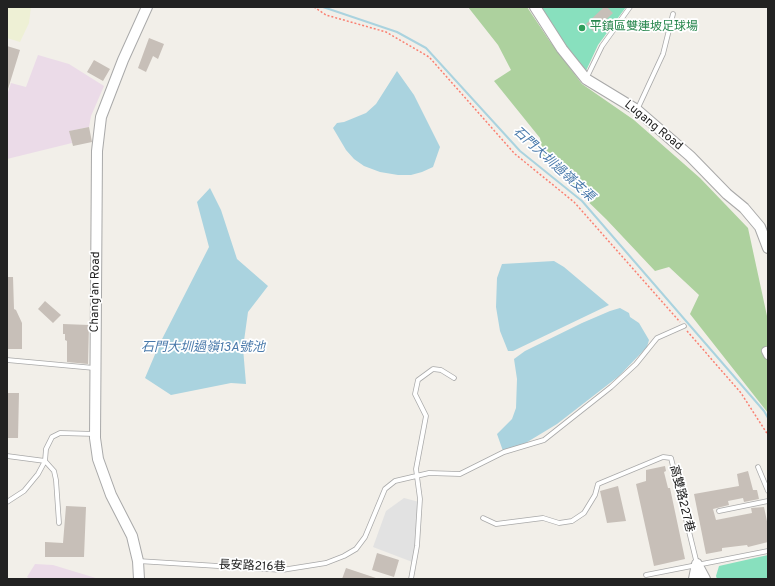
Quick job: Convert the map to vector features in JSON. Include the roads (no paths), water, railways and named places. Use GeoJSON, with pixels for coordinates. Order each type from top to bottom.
{"type":"FeatureCollection","features":[{"type":"Feature","properties":{"kind":"street","name":"Chang'an Road"},"geometry":{"type":"LineString","coordinates":[[139,579],[138,561],[132,536],[111,495],[98,459],[95,434],[97,150],[101,117],[123,60],[147,7]]}},
{"type":"Feature","properties":{"kind":"street","name":"Lugang Road"},"geometry":{"type":"LineString","coordinates":[[535,7],[562,49],[586,79],[637,110],[690,156],[727,194],[744,208],[760,227],[768,248]]}},
{"type":"Feature","properties":{"kind":"street"},"geometry":{"type":"LineString","coordinates":[[694,579],[697,564]]}},
{"type":"Feature","properties":{"kind":"street"},"geometry":{"type":"LineString","coordinates":[[697,564],[705,579]]}},
{"type":"Feature","properties":{"kind":"lane"},"geometry":{"type":"LineString","coordinates":[[586,79],[602,46],[630,7]]}},
{"type":"Feature","properties":{"kind":"lane"},"geometry":{"type":"LineString","coordinates":[[637,110],[664,54],[673,14]]}},
{"type":"Feature","properties":{"kind":"lane","name":"長安路216巷"},"geometry":{"type":"LineString","coordinates":[[138,561],[282,570],[326,563],[344,556],[356,549],[365,537],[384,489],[395,481],[429,473],[460,474],[504,452],[544,440],[631,369],[657,338],[684,326]]}},
{"type":"Feature","properties":{"kind":"lane"},"geometry":{"type":"LineString","coordinates":[[7,360],[95,368]]}},
{"type":"Feature","properties":{"kind":"lane"},"geometry":{"type":"LineString","coordinates":[[411,579],[416,546],[420,499],[416,470],[426,416],[415,394],[418,380],[433,369],[441,370],[454,378]]}},
{"type":"Feature","properties":{"kind":"lane"},"geometry":{"type":"LineString","coordinates":[[7,502],[24,490],[38,474],[45,461],[46,449],[52,437],[60,433],[95,434]]}},
{"type":"Feature","properties":{"kind":"lane"},"geometry":{"type":"LineString","coordinates":[[7,456],[45,461],[54,471],[59,523]]}},
{"type":"Feature","properties":{"kind":"lane","name":"高雙路227巷"},"geometry":{"type":"LineString","coordinates":[[483,518],[496,524],[543,518],[559,523],[572,521],[584,513],[595,495],[598,484],[663,457],[671,458],[697,564]]}},
{"type":"Feature","properties":{"kind":"lane"},"geometry":{"type":"LineString","coordinates":[[758,467],[768,492]]}},
{"type":"Feature","properties":{"kind":"lane"},"geometry":{"type":"LineString","coordinates":[[719,511],[768,501]]}},
{"type":"Feature","properties":{"kind":"lane"},"geometry":{"type":"LineString","coordinates":[[646,575],[768,551]]}},
{"type":"Feature","properties":{"kind":"water"},"geometry":{"type":"Polygon","coordinates":[[[397,71],[414,95],[440,147],[433,167],[411,175],[398,175],[380,172],[364,166],[354,159],[346,150],[333,128],[337,123],[344,122],[366,113],[376,104],[397,71]]]}},
{"type":"Feature","properties":{"kind":"water","name":"石門大圳過嶺13A號池"},"geometry":{"type":"Polygon","coordinates":[[[210,188],[221,210],[237,259],[268,286],[248,312],[243,348],[246,384],[231,383],[171,395],[145,378],[159,345],[209,247],[197,202],[210,188]]]}},
{"type":"Feature","properties":{"kind":"water"},"geometry":{"type":"Polygon","coordinates":[[[554,261],[564,267],[609,305],[513,351],[508,351],[500,331],[496,307],[497,278],[502,264],[554,261]]]}},
{"type":"Feature","properties":{"kind":"water"},"geometry":{"type":"Polygon","coordinates":[[[620,308],[629,313],[630,317],[639,323],[649,340],[647,347],[619,376],[557,424],[524,444],[503,451],[497,434],[512,419],[516,408],[517,379],[514,359],[525,351],[582,323],[620,308]]]}},
{"type":"Feature","properties":{"kind":"waterway","name":"石門大圳過嶺支渠"},"geometry":{"type":"LineString","coordinates":[[323,7],[397,32],[426,48],[520,151],[582,201],[764,411],[768,418]]}},
{"type":"Feature","properties":{"kind":"place","name":"平鎮區雙連坡足球場"},"geometry":{"type":"Point","coordinates":[582,28]}}]}
